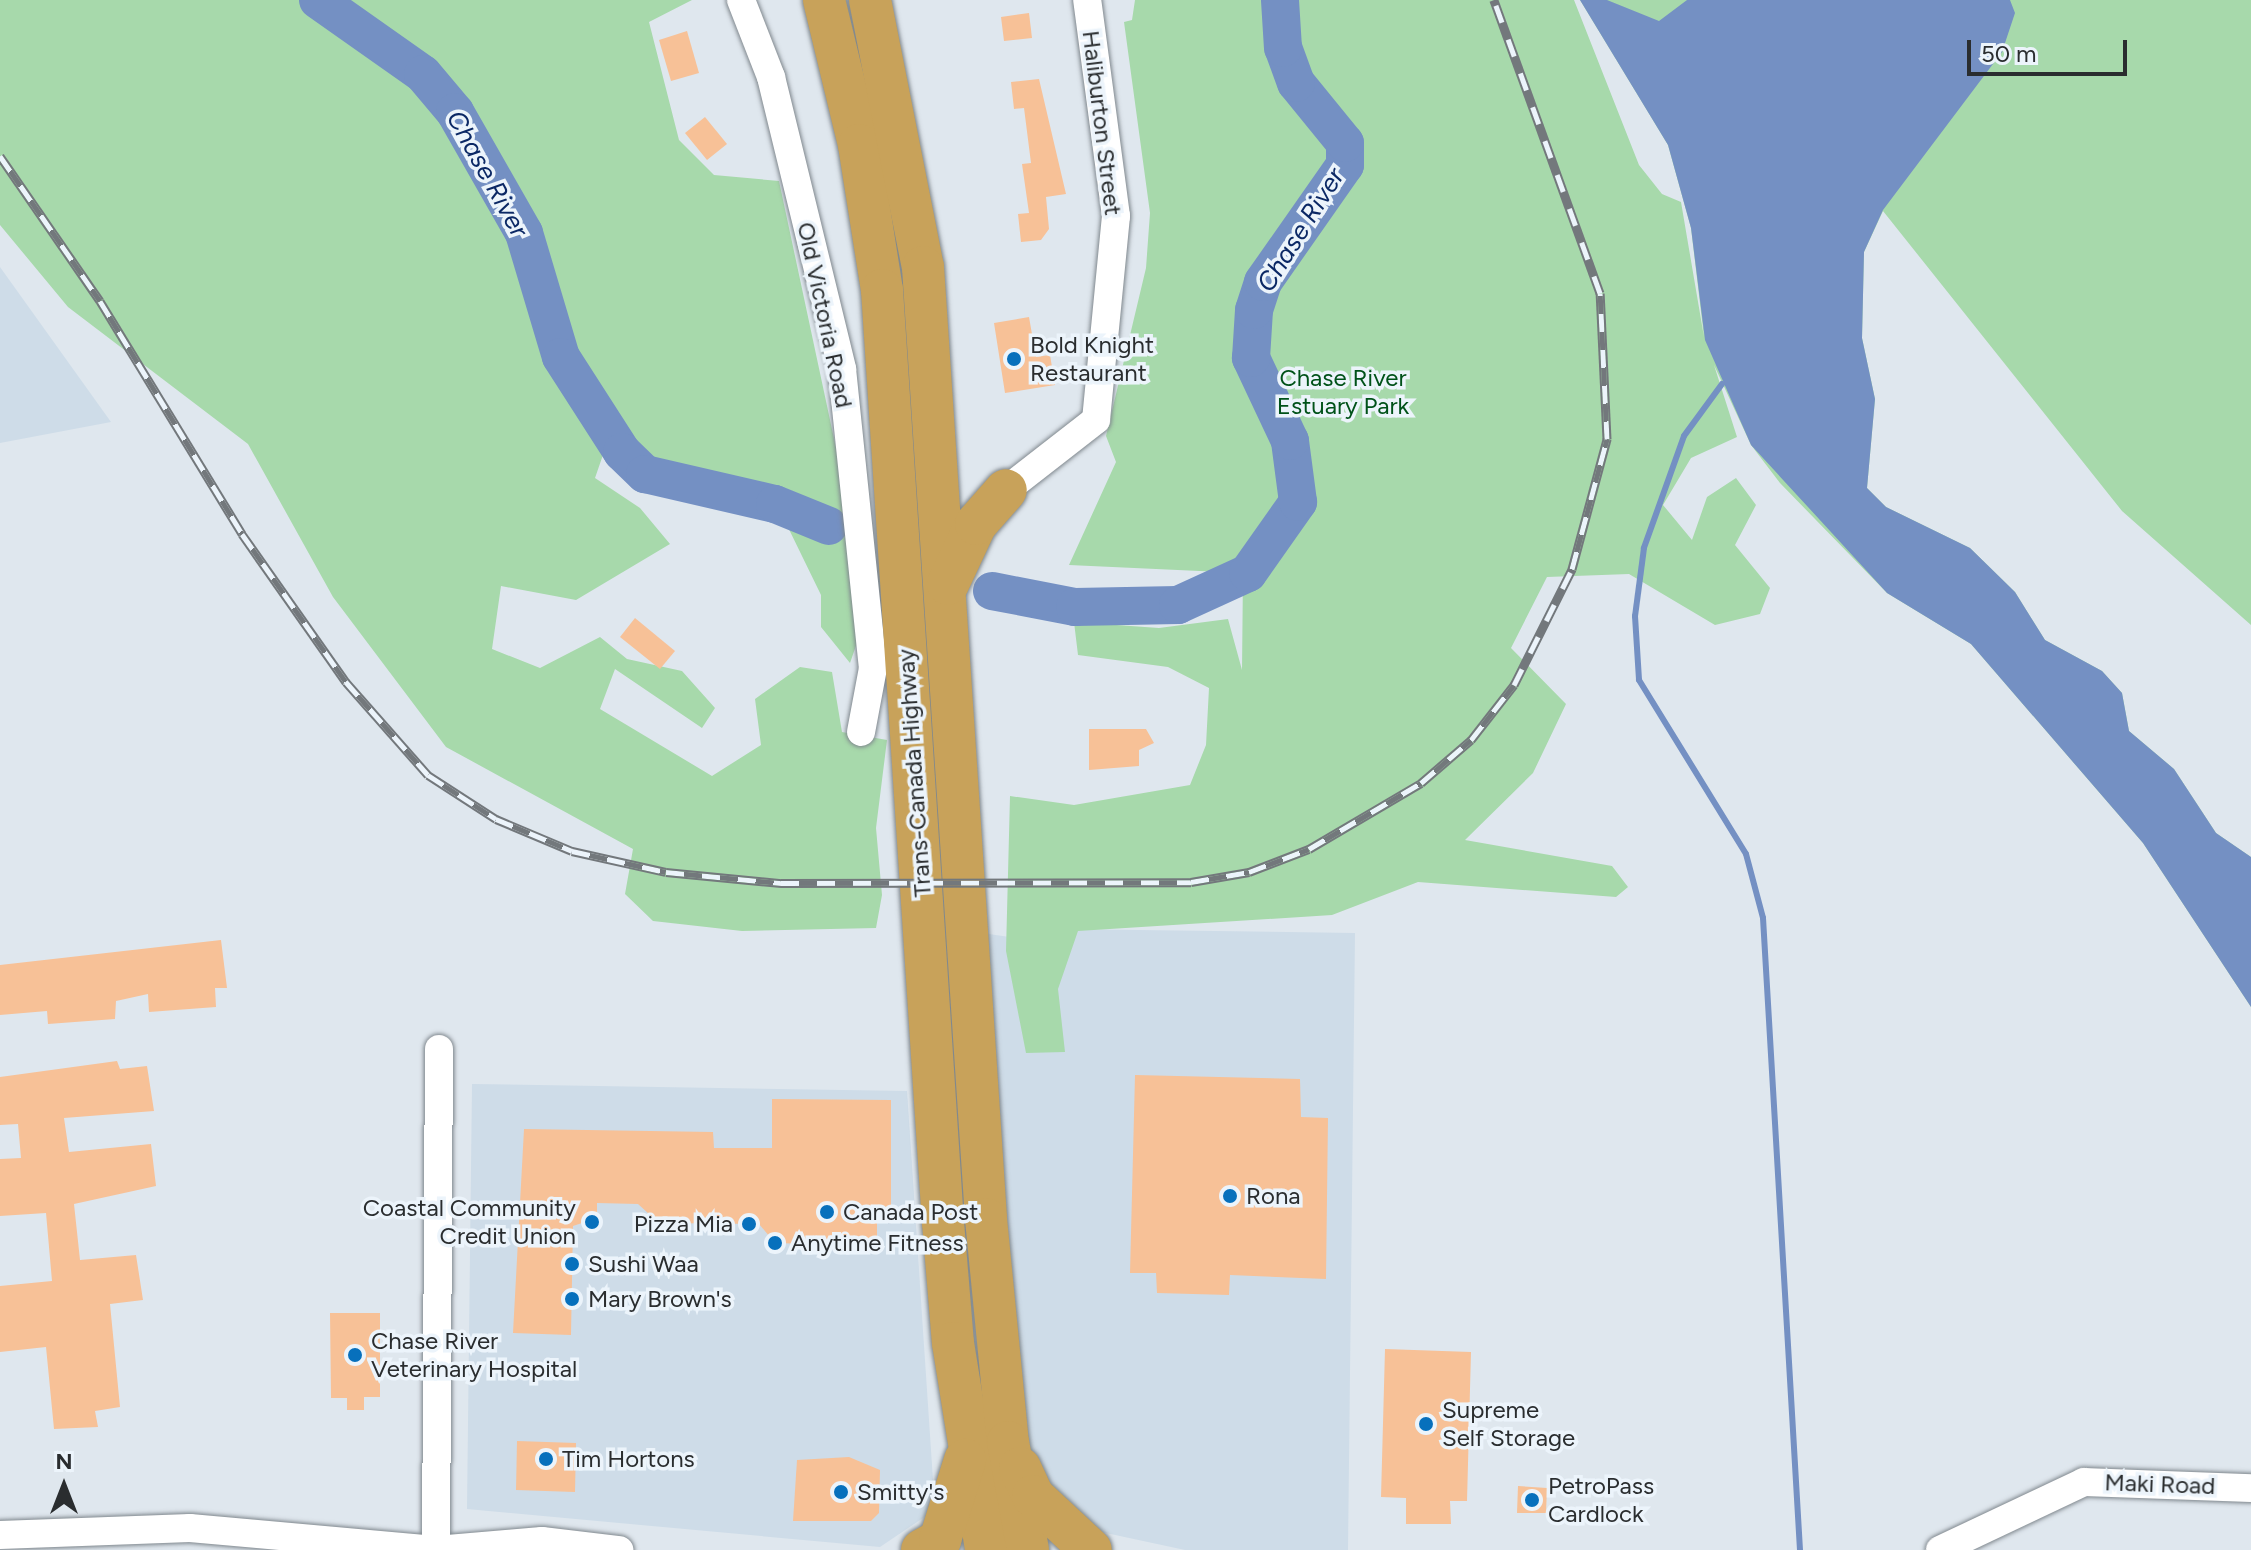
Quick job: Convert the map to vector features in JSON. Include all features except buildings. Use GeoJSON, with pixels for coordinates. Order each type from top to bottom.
{"type":"FeatureCollection","features":[{"type":"Feature","properties":{"kind":"highway","name":"Trans-Canada Highway"},"geometry":{"type":"LineString","coordinates":[[824,0],[859,145],[882,290],[943,1222],[967,1447],[986,1550]]}},
{"type":"Feature","properties":{"kind":"highway","name":"Trans-Canada Highway"},"geometry":{"type":"LineString","coordinates":[[870,0],[923,267],[986,1219],[1008,1442],[1028,1550]]}},
{"type":"Feature","properties":{"kind":"highway"},"geometry":{"type":"LineString","coordinates":[[946,589],[976,524],[1006,490]]}},
{"type":"Feature","properties":{"kind":"highway"},"geometry":{"type":"LineString","coordinates":[[1008,1442],[1033,1496],[1091,1550]]}},
{"type":"Feature","properties":{"kind":"highway"},"geometry":{"type":"LineString","coordinates":[[922,1550],[940,1540],[967,1447]]}},
{"type":"Feature","properties":{"kind":"street","name":"Old Victoria Road"},"geometry":{"type":"LineString","coordinates":[[741,0],[771,77],[842,369],[873,668],[861,732]]}},
{"type":"Feature","properties":{"kind":"street","name":"Haliburton Street"},"geometry":{"type":"LineString","coordinates":[[1006,490],[1096,420],[1116,216],[1087,0]]}},
{"type":"Feature","properties":{"kind":"street"},"geometry":{"type":"LineString","coordinates":[[437,1550],[439,1049]]}},
{"type":"Feature","properties":{"kind":"street","name":"Maki Road"},"geometry":{"type":"LineString","coordinates":[[1940,1550],[2084,1482],[2251,1488]]}},
{"type":"Feature","properties":{"kind":"street"},"geometry":{"type":"LineString","coordinates":[[0,1535],[190,1528],[437,1550],[542,1541],[619,1550]]}},
{"type":"Feature","properties":{"kind":"shaded area"},"geometry":{"type":"Polygon","coordinates":[[[0,267],[111,422],[0,443],[0,267]]]}},
{"type":"Feature","properties":{"kind":"shaded area"},"geometry":{"type":"Polygon","coordinates":[[[1062,929],[1355,933],[1348,1550],[1185,1550],[1078,1527],[1028,1450],[982,933],[1043,942],[1062,929]]]}},
{"type":"Feature","properties":{"kind":"shaded area"},"geometry":{"type":"Polygon","coordinates":[[[472,1084],[907,1091],[935,1510],[880,1547],[467,1509],[472,1084]]]}},
{"type":"Feature","properties":{"kind":"green space"},"geometry":{"type":"Polygon","coordinates":[[[0,0],[692,0],[649,22],[679,140],[714,175],[779,181],[839,462],[859,637],[850,663],[821,627],[821,595],[783,517],[661,479],[605,449],[595,478],[640,508],[670,544],[576,600],[501,586],[492,649],[540,668],[600,637],[627,659],[682,671],[715,708],[702,728],[615,669],[600,709],[712,776],[761,745],[755,699],[800,667],[832,672],[842,732],[887,740],[876,828],[882,895],[876,928],[742,931],[653,921],[625,894],[633,849],[446,747],[333,597],[248,444],[68,307],[0,225],[0,0]]]}},
{"type":"Feature","properties":{"kind":"green space","name":"Chase River Estuary Park"},"geometry":{"type":"Polygon","coordinates":[[[1135,0],[1574,0],[1639,165],[1662,194],[1681,202],[1704,337],[1691,228],[1668,145],[1580,0],[2251,0],[2251,625],[2122,511],[1883,211],[1864,252],[1862,338],[1875,399],[1867,488],[1886,507],[1970,548],[2015,592],[2045,640],[2102,671],[2122,693],[2129,731],[2174,769],[2216,833],[2251,857],[2251,1007],[2143,843],[1971,644],[1887,593],[1780,483],[1751,445],[1714,365],[1737,437],[1691,458],[1663,505],[1692,540],[1707,497],[1736,478],[1756,505],[1735,545],[1770,588],[1760,614],[1715,625],[1629,574],[1547,577],[1511,648],[1566,704],[1533,773],[1465,840],[1612,866],[1628,887],[1616,897],[1418,882],[1332,915],[1078,931],[1058,989],[1065,1052],[1026,1053],[1006,951],[1010,796],[1074,805],[1190,785],[1206,745],[1209,688],[1168,667],[1078,655],[1074,622],[1159,628],[1228,619],[1242,670],[1243,573],[1069,565],[1116,462],[1106,436],[1146,268],[1150,213],[1124,22],[1132,20],[1135,0]]]}},
{"type":"Feature","properties":{"kind":"water"},"geometry":{"type":"Polygon","coordinates":[[[1580,0],[1607,0],[1659,21],[1687,0],[2010,0],[2015,13],[2002,52],[1883,210],[1864,252],[1862,338],[1875,399],[1867,488],[1886,507],[1970,548],[2015,592],[2045,640],[2102,671],[2122,693],[2129,731],[2174,769],[2216,833],[2251,857],[2251,1007],[2143,843],[1971,644],[1887,593],[1751,445],[1705,340],[1691,228],[1668,145],[1580,0]]]}},
{"type":"Feature","properties":{"kind":"waterway","name":"Chase River"},"geometry":{"type":"LineString","coordinates":[[318,0],[423,74],[455,112],[524,233],[561,357],[622,452],[645,474],[775,504],[829,526]]}},
{"type":"Feature","properties":{"kind":"waterway","name":"Chase River"},"geometry":{"type":"LineString","coordinates":[[992,591],[1075,607],[1178,605],[1248,573],[1298,502],[1290,441],[1251,358],[1254,310],[1263,282],[1345,165],[1345,143],[1296,83],[1283,48],[1280,0]]}},
{"type":"Feature","properties":{"kind":"waterway"},"geometry":{"type":"LineString","coordinates":[[1722,384],[1684,436],[1644,548],[1635,616],[1639,680],[1746,854],[1763,918],[1800,1550]]}},
{"type":"Feature","properties":{"kind":"railway"},"geometry":{"type":"LineString","coordinates":[[0,156],[100,301],[242,534],[346,682],[428,775],[496,819],[572,851],[666,872],[781,883],[1191,882],[1249,872],[1309,849],[1421,783],[1471,740],[1514,685],[1572,569],[1607,439],[1600,293],[1494,0]]}},
{"type":"Feature","properties":{"kind":"place","name":"Bold Knight Restaurant"},"geometry":{"type":"Point","coordinates":[1014,359]}},
{"type":"Feature","properties":{"kind":"place","name":"Rona"},"geometry":{"type":"Point","coordinates":[1230,1196]}},
{"type":"Feature","properties":{"kind":"place","name":"Canada Post"},"geometry":{"type":"Point","coordinates":[827,1212]}},
{"type":"Feature","properties":{"kind":"place","name":"Coastal Community Credit Union"},"geometry":{"type":"Point","coordinates":[592,1222]}},
{"type":"Feature","properties":{"kind":"place","name":"Pizza Mia"},"geometry":{"type":"Point","coordinates":[749,1224]}},
{"type":"Feature","properties":{"kind":"place","name":"Anytime Fitness"},"geometry":{"type":"Point","coordinates":[775,1243]}},
{"type":"Feature","properties":{"kind":"place","name":"Sushi Waa"},"geometry":{"type":"Point","coordinates":[572,1264]}},
{"type":"Feature","properties":{"kind":"place","name":"Mary Brown's"},"geometry":{"type":"Point","coordinates":[572,1299]}},
{"type":"Feature","properties":{"kind":"place","name":"Chase River Veterinary Hospital"},"geometry":{"type":"Point","coordinates":[355,1355]}},
{"type":"Feature","properties":{"kind":"place","name":"Supreme Self Storage"},"geometry":{"type":"Point","coordinates":[1426,1424]}},
{"type":"Feature","properties":{"kind":"place","name":"Tim Hortons"},"geometry":{"type":"Point","coordinates":[546,1459]}},
{"type":"Feature","properties":{"kind":"place","name":"Smitty's"},"geometry":{"type":"Point","coordinates":[841,1492]}},
{"type":"Feature","properties":{"kind":"place","name":"PetroPass Cardlock"},"geometry":{"type":"Point","coordinates":[1532,1500]}}]}
